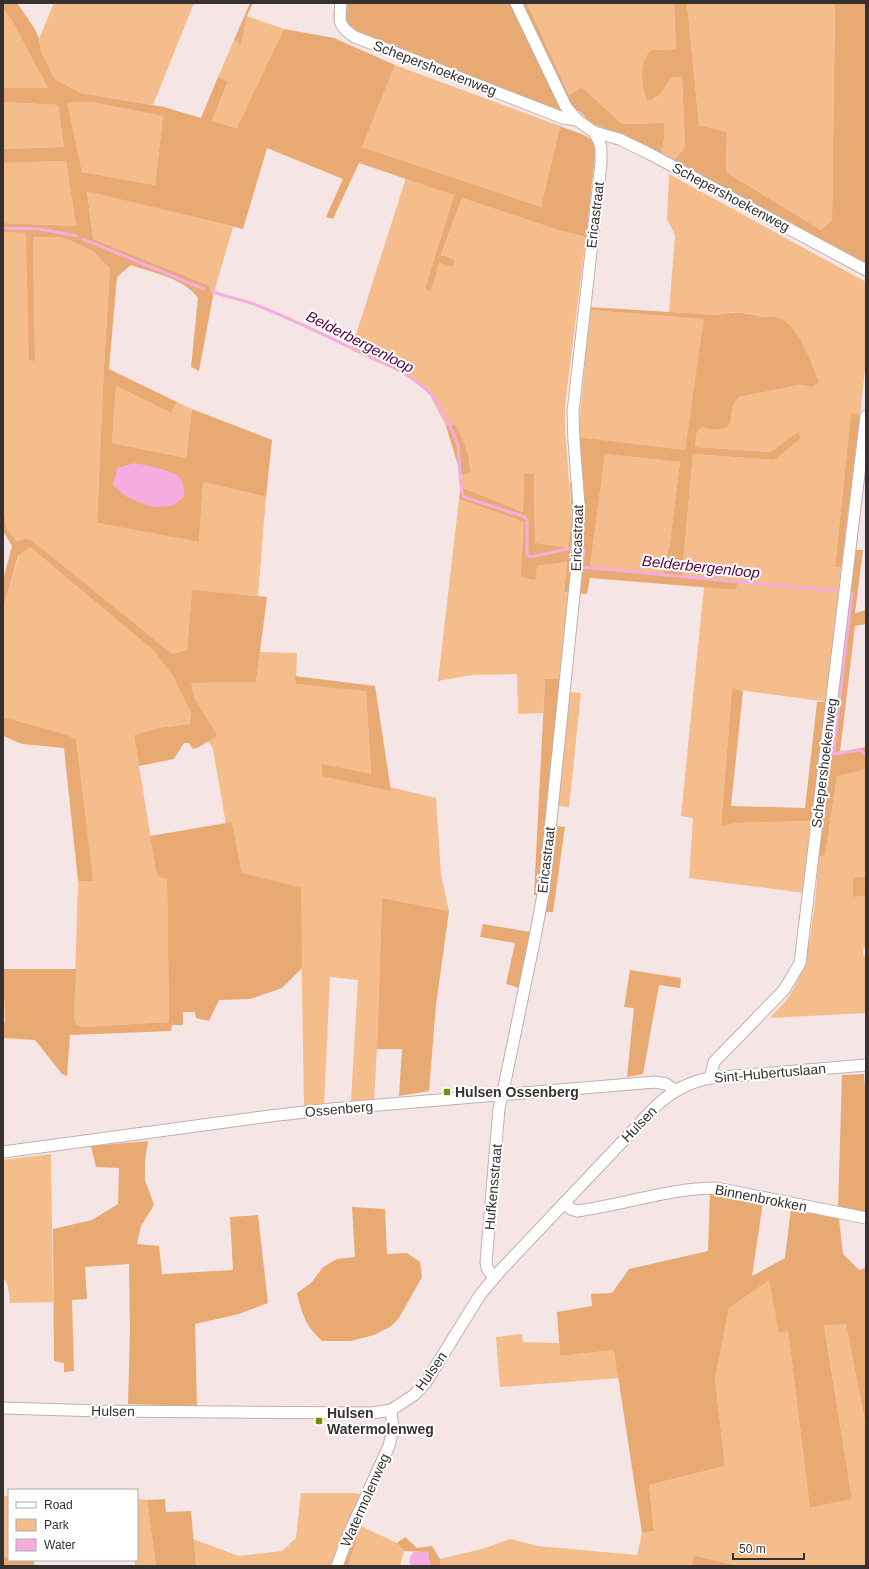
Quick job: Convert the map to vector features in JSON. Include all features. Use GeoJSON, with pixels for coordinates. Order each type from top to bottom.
{"type":"FeatureCollection","features":[{"type":"Feature","properties":{"kind":"street","name":"Schepershoekenweg"},"geometry":{"type":"LineString","coordinates":[[341,3],[339,21],[344,30],[355,37],[563,118],[577,120]]}},
{"type":"Feature","properties":{"kind":"street"},"geometry":{"type":"LineString","coordinates":[[516,3],[566,107],[577,120],[594,132]]}},
{"type":"Feature","properties":{"kind":"street","name":"Schepershoekenweg"},"geometry":{"type":"LineString","coordinates":[[594,132],[619,139],[650,154],[866,270]]}},
{"type":"Feature","properties":{"kind":"street","name":"Ericastraat"},"geometry":{"type":"LineString","coordinates":[[502,1095],[544,889],[576,575],[579,505],[573,412],[601,163],[600,141],[594,132]]}},
{"type":"Feature","properties":{"kind":"street","name":"Schepershoekenweg"},"geometry":{"type":"LineString","coordinates":[[710,1078],[714,1062],[784,990],[800,963],[866,416]]}},
{"type":"Feature","properties":{"kind":"street","name":"Sint-Hubertuslaan"},"geometry":{"type":"LineString","coordinates":[[675,1090],[698,1080],[710,1078],[866,1065]]}},
{"type":"Feature","properties":{"kind":"street","name":"Ossenberg"},"geometry":{"type":"LineString","coordinates":[[3,1152],[270,1116],[655,1082],[666,1084],[675,1090]]}},
{"type":"Feature","properties":{"kind":"street","name":"Hulsen"},"geometry":{"type":"LineString","coordinates":[[3,1408],[101,1411],[371,1413],[391,1410],[414,1395],[426,1382],[480,1295],[494,1278],[656,1106],[675,1090]]}},
{"type":"Feature","properties":{"kind":"street","name":"Hufkensstraat"},"geometry":{"type":"LineString","coordinates":[[494,1278],[487,1268],[486,1262],[499,1108],[502,1095]]}},
{"type":"Feature","properties":{"kind":"street","name":"Binnenbrokken"},"geometry":{"type":"LineString","coordinates":[[564,1203],[571,1209],[577,1211],[701,1188],[716,1188],[866,1218]]}},
{"type":"Feature","properties":{"kind":"street","name":"Watermolenweg"},"geometry":{"type":"LineString","coordinates":[[337,1566],[349,1534],[389,1446],[393,1429],[391,1410]]}},
{"type":"Feature","properties":{"kind":"green space"},"geometry":{"type":"Polygon","coordinates":[[[54,3],[194,3],[153,105],[80,93],[55,79],[41,52],[39,39],[54,3]]]}},
{"type":"Feature","properties":{"kind":"green space"},"geometry":{"type":"Polygon","coordinates":[[[527,3],[674,3],[676,49],[651,50],[655,99],[671,78],[682,77],[685,147],[674,161],[661,158],[664,139],[664,123],[622,124],[582,87],[569,95],[527,3]]]}},
{"type":"Feature","properties":{"kind":"green space"},"geometry":{"type":"Polygon","coordinates":[[[687,3],[835,3],[832,220],[821,230],[726,172],[727,132],[699,125],[687,3]]]}},
{"type":"Feature","properties":{"kind":"green space"},"geometry":{"type":"Polygon","coordinates":[[[3,8],[12,21],[48,88],[3,88],[3,8]]]}},
{"type":"Feature","properties":{"kind":"green space"},"geometry":{"type":"Polygon","coordinates":[[[247,16],[284,29],[238,128],[212,121],[228,83],[218,77],[234,40],[241,43],[247,16]]]}},
{"type":"Feature","properties":{"kind":"green space"},"geometry":{"type":"Polygon","coordinates":[[[395,65],[560,126],[541,207],[362,147],[395,65]]]}},
{"type":"Feature","properties":{"kind":"green space"},"geometry":{"type":"Polygon","coordinates":[[[3,102],[58,105],[64,147],[3,149],[3,102]]]}},
{"type":"Feature","properties":{"kind":"green space"},"geometry":{"type":"Polygon","coordinates":[[[91,102],[163,116],[155,185],[82,172],[66,103],[91,102]]]}},
{"type":"Feature","properties":{"kind":"green space"},"geometry":{"type":"Polygon","coordinates":[[[66,161],[76,226],[3,223],[3,163],[66,161]]]}},
{"type":"Feature","properties":{"kind":"green space"},"geometry":{"type":"Polygon","coordinates":[[[669,174],[866,282],[866,361],[860,415],[851,414],[835,567],[841,568],[827,702],[732,689],[721,825],[736,823],[814,821],[805,893],[689,878],[693,818],[681,816],[704,587],[736,590],[738,580],[682,575],[693,454],[774,460],[798,433],[771,452],[695,447],[697,432],[702,427],[712,430],[730,422],[733,405],[739,397],[799,385],[812,387],[809,360],[803,345],[777,317],[766,317],[733,312],[718,315],[669,312],[675,235],[667,219],[669,174]]]}},
{"type":"Feature","properties":{"kind":"green space"},"geometry":{"type":"Polygon","coordinates":[[[406,178],[454,195],[425,289],[431,292],[439,263],[453,267],[455,260],[441,256],[462,198],[558,230],[586,237],[565,406],[565,428],[572,520],[569,548],[535,544],[534,474],[524,474],[523,512],[461,487],[462,475],[471,471],[470,464],[455,424],[446,426],[429,393],[404,374],[351,350],[406,178]]]}},
{"type":"Feature","properties":{"kind":"green space"},"geometry":{"type":"Polygon","coordinates":[[[87,190],[233,227],[213,296],[208,285],[93,239],[87,190]]]}},
{"type":"Feature","properties":{"kind":"green space"},"geometry":{"type":"Polygon","coordinates":[[[3,232],[26,233],[35,360],[33,237],[60,237],[71,241],[94,252],[110,269],[97,523],[199,542],[203,482],[266,497],[258,596],[192,591],[187,650],[172,654],[24,539],[16,541],[6,527],[3,497],[3,232]]]}},
{"type":"Feature","properties":{"kind":"green space"},"geometry":{"type":"Polygon","coordinates":[[[590,310],[705,319],[685,450],[578,437],[590,310]]]}},
{"type":"Feature","properties":{"kind":"green space"},"geometry":{"type":"Polygon","coordinates":[[[116,386],[171,413],[177,402],[192,409],[186,458],[112,443],[116,386]]]}},
{"type":"Feature","properties":{"kind":"green space"},"geometry":{"type":"Polygon","coordinates":[[[605,454],[680,462],[670,543],[663,573],[590,567],[605,454]]]}},
{"type":"Feature","properties":{"kind":"green space"},"geometry":{"type":"Polygon","coordinates":[[[459,499],[524,522],[537,566],[567,562],[564,592],[569,593],[561,679],[545,680],[543,713],[518,714],[517,674],[472,675],[438,681],[459,499]]]}},
{"type":"Feature","properties":{"kind":"green space"},"geometry":{"type":"Polygon","coordinates":[[[30,547],[154,651],[172,675],[191,713],[188,724],[158,728],[134,735],[157,876],[167,878],[169,1022],[82,1027],[76,1024],[74,1014],[78,881],[92,881],[65,734],[3,717],[3,609],[19,555],[30,547]]]}},
{"type":"Feature","properties":{"kind":"green space"},"geometry":{"type":"Polygon","coordinates":[[[260,652],[297,653],[296,684],[366,690],[371,775],[322,764],[391,790],[390,787],[436,798],[441,874],[449,911],[382,898],[374,1099],[351,1101],[358,980],[330,977],[324,1105],[304,1106],[301,934],[242,873],[232,822],[226,824],[213,749],[208,741],[216,736],[194,697],[190,683],[256,682],[260,652]]]}},
{"type":"Feature","properties":{"kind":"green space"},"geometry":{"type":"Polygon","coordinates":[[[570,692],[581,693],[569,807],[558,806],[570,692]]]}},
{"type":"Feature","properties":{"kind":"green space"},"geometry":{"type":"Polygon","coordinates":[[[866,769],[866,948],[863,948],[863,955],[866,955],[866,1013],[770,1018],[790,995],[798,980],[804,963],[812,928],[819,856],[825,856],[837,775],[866,769]]]}},
{"type":"Feature","properties":{"kind":"green space"},"geometry":{"type":"Polygon","coordinates":[[[51,1154],[53,1302],[10,1303],[8,1286],[3,1276],[3,1160],[51,1154]]]}},
{"type":"Feature","properties":{"kind":"green space"},"geometry":{"type":"Polygon","coordinates":[[[769,1279],[779,1332],[788,1331],[810,1508],[852,1499],[824,1324],[846,1324],[866,1427],[866,1566],[739,1566],[693,1555],[692,1566],[440,1566],[440,1559],[482,1549],[510,1539],[538,1546],[637,1555],[642,1533],[654,1531],[649,1485],[725,1466],[715,1379],[729,1308],[769,1279]]]}},
{"type":"Feature","properties":{"kind":"green space"},"geometry":{"type":"Polygon","coordinates":[[[522,1334],[523,1342],[559,1343],[560,1356],[614,1350],[619,1378],[500,1387],[496,1337],[522,1334]]]}},
{"type":"Feature","properties":{"kind":"green space"},"geometry":{"type":"Polygon","coordinates":[[[301,1493],[356,1493],[363,1495],[335,1566],[196,1566],[193,1539],[239,1556],[282,1551],[296,1538],[301,1493]]]}},
{"type":"Feature","properties":{"kind":"green space"},"geometry":{"type":"Polygon","coordinates":[[[3,1496],[8,1496],[8,1556],[3,1557],[3,1496]]]}},
{"type":"Feature","properties":{"kind":"green space"},"geometry":{"type":"Polygon","coordinates":[[[138,1499],[147,1500],[156,1566],[135,1566],[135,1561],[138,1561],[138,1499]]]}},
{"type":"Feature","properties":{"kind":"green space"},"geometry":{"type":"Polygon","coordinates":[[[361,1526],[397,1543],[404,1551],[400,1566],[348,1566],[361,1526]]]}},
{"type":"Feature","properties":{"kind":"shaded area"},"geometry":{"type":"Polygon","coordinates":[[[3,3],[17,3],[35,29],[39,39],[41,52],[55,79],[80,93],[164,107],[201,118],[218,77],[228,82],[212,121],[237,128],[284,29],[334,38],[395,65],[362,147],[541,207],[560,126],[584,135],[595,142],[595,155],[586,237],[558,230],[462,198],[441,255],[455,260],[453,267],[439,263],[431,292],[425,289],[454,195],[359,163],[333,219],[326,217],[343,179],[267,148],[243,229],[87,191],[93,239],[208,285],[213,296],[199,371],[191,367],[198,298],[192,291],[168,277],[131,265],[117,277],[109,369],[177,402],[171,413],[116,386],[112,443],[186,458],[192,409],[272,440],[266,497],[203,482],[199,542],[97,523],[110,269],[94,252],[71,241],[60,237],[33,237],[35,361],[29,360],[26,233],[3,232],[3,223],[76,226],[66,161],[3,163],[3,149],[64,147],[58,105],[3,102],[3,88],[48,88],[12,21],[3,8],[3,3]],[[91,102],[67,103],[82,172],[155,185],[163,116],[91,102]]]}},
{"type":"Feature","properties":{"kind":"shaded area"},"geometry":{"type":"Polygon","coordinates":[[[250,3],[253,3],[247,16],[241,44],[234,40],[250,3]]]}},
{"type":"Feature","properties":{"kind":"shaded area"},"geometry":{"type":"Polygon","coordinates":[[[345,3],[527,3],[569,95],[582,87],[622,124],[664,123],[664,139],[661,158],[613,131],[592,124],[579,111],[562,113],[363,37],[344,22],[345,3]]]}},
{"type":"Feature","properties":{"kind":"shaded area"},"geometry":{"type":"Polygon","coordinates":[[[674,3],[687,3],[699,125],[727,132],[726,172],[821,230],[832,220],[835,3],[866,3],[866,267],[674,161],[685,147],[682,77],[671,78],[659,95],[647,100],[643,88],[642,74],[644,61],[651,50],[676,49],[674,3]]]}},
{"type":"Feature","properties":{"kind":"shaded area"},"geometry":{"type":"Polygon","coordinates":[[[590,307],[718,315],[741,313],[774,317],[784,320],[791,326],[803,344],[819,382],[812,387],[799,385],[739,397],[733,405],[730,423],[726,428],[712,430],[702,427],[697,432],[695,447],[771,452],[798,432],[801,438],[774,460],[693,454],[682,575],[738,580],[736,590],[590,578],[587,594],[564,592],[567,562],[537,566],[535,580],[521,577],[524,522],[459,499],[461,487],[523,512],[524,473],[534,474],[535,543],[568,548],[572,520],[570,482],[581,483],[578,437],[685,450],[704,319],[590,310],[590,307]],[[605,454],[590,567],[663,573],[670,543],[680,462],[605,454]]]}},
{"type":"Feature","properties":{"kind":"shaded area"},"geometry":{"type":"Polygon","coordinates":[[[851,413],[860,415],[841,568],[835,567],[851,413]]]}},
{"type":"Feature","properties":{"kind":"shaded area"},"geometry":{"type":"Polygon","coordinates":[[[455,424],[461,435],[469,459],[471,472],[462,475],[446,426],[455,424]]]}},
{"type":"Feature","properties":{"kind":"shaded area"},"geometry":{"type":"Polygon","coordinates":[[[3,497],[6,527],[16,541],[24,539],[31,540],[172,654],[187,650],[192,590],[267,597],[256,682],[191,683],[194,697],[217,736],[193,749],[189,743],[184,743],[174,759],[139,766],[134,735],[158,728],[189,724],[191,713],[172,675],[154,651],[30,547],[18,556],[3,609],[3,580],[12,546],[3,531],[3,497]]]}},
{"type":"Feature","properties":{"kind":"shaded area"},"geometry":{"type":"Polygon","coordinates":[[[854,550],[863,550],[855,613],[866,610],[866,624],[855,626],[840,752],[866,747],[866,769],[837,776],[825,856],[819,856],[854,550]]]}},
{"type":"Feature","properties":{"kind":"shaded area"},"geometry":{"type":"Polygon","coordinates":[[[295,676],[375,686],[391,791],[322,776],[322,764],[371,774],[366,691],[296,684],[295,676]]]}},
{"type":"Feature","properties":{"kind":"shaded area"},"geometry":{"type":"Polygon","coordinates":[[[545,679],[561,679],[537,895],[534,895],[545,679]]]}},
{"type":"Feature","properties":{"kind":"shaded area"},"geometry":{"type":"Polygon","coordinates":[[[732,688],[743,691],[731,806],[805,808],[817,702],[827,702],[814,821],[736,823],[721,826],[732,688]]]}},
{"type":"Feature","properties":{"kind":"shaded area"},"geometry":{"type":"Polygon","coordinates":[[[3,717],[65,734],[76,740],[93,881],[78,881],[64,748],[22,744],[3,736],[3,717]]]}},
{"type":"Feature","properties":{"kind":"shaded area"},"geometry":{"type":"Polygon","coordinates":[[[232,822],[242,873],[301,888],[302,968],[282,988],[250,999],[219,1000],[209,1021],[196,1018],[195,1012],[183,1012],[183,1025],[172,1025],[171,1031],[70,1035],[67,1076],[62,1074],[35,1040],[3,1038],[3,1023],[5,1022],[3,969],[76,969],[74,1014],[76,1024],[82,1027],[169,1022],[167,879],[157,876],[150,836],[232,822]]]}},
{"type":"Feature","properties":{"kind":"shaded area"},"geometry":{"type":"Polygon","coordinates":[[[555,826],[565,827],[553,912],[546,912],[555,826]]]}},
{"type":"Feature","properties":{"kind":"shaded area"},"geometry":{"type":"Polygon","coordinates":[[[866,877],[866,895],[853,897],[853,878],[866,877]]]}},
{"type":"Feature","properties":{"kind":"shaded area"},"geometry":{"type":"Polygon","coordinates":[[[382,898],[449,911],[436,1005],[429,1091],[399,1096],[402,1049],[377,1049],[382,898]]]}},
{"type":"Feature","properties":{"kind":"shaded area"},"geometry":{"type":"Polygon","coordinates":[[[483,924],[531,932],[519,988],[506,984],[515,943],[480,937],[483,924]]]}},
{"type":"Feature","properties":{"kind":"shaded area"},"geometry":{"type":"Polygon","coordinates":[[[630,970],[681,978],[680,988],[659,985],[643,1074],[627,1077],[634,1008],[624,1007],[630,970]]]}},
{"type":"Feature","properties":{"kind":"shaded area"},"geometry":{"type":"Polygon","coordinates":[[[864,1074],[866,1104],[866,1214],[838,1209],[842,1075],[864,1074]]]}},
{"type":"Feature","properties":{"kind":"shaded area"},"geometry":{"type":"Polygon","coordinates":[[[148,1141],[145,1161],[145,1180],[154,1205],[141,1226],[137,1244],[159,1246],[162,1274],[233,1270],[230,1217],[258,1215],[268,1303],[239,1314],[195,1324],[197,1406],[128,1404],[130,1330],[129,1264],[85,1267],[87,1299],[72,1300],[74,1371],[64,1372],[64,1363],[54,1361],[53,1229],[92,1220],[118,1204],[119,1168],[96,1167],[91,1146],[148,1141]]]}},
{"type":"Feature","properties":{"kind":"shaded area"},"geometry":{"type":"Polygon","coordinates":[[[710,1190],[763,1202],[752,1276],[785,1258],[791,1208],[839,1219],[843,1254],[859,1270],[866,1268],[866,1427],[846,1324],[824,1325],[852,1499],[810,1508],[788,1331],[779,1333],[769,1280],[729,1308],[715,1379],[725,1466],[649,1485],[654,1531],[642,1533],[614,1350],[560,1356],[557,1312],[592,1306],[591,1294],[612,1293],[629,1269],[708,1251],[710,1190]]]}},
{"type":"Feature","properties":{"kind":"shaded area"},"geometry":{"type":"Polygon","coordinates":[[[352,1207],[385,1209],[387,1254],[407,1253],[420,1262],[422,1277],[399,1318],[390,1327],[374,1335],[351,1341],[322,1341],[305,1320],[297,1293],[311,1283],[323,1267],[337,1259],[355,1257],[352,1207]]]}},
{"type":"Feature","properties":{"kind":"shaded area"},"geometry":{"type":"Polygon","coordinates":[[[165,1499],[166,1512],[191,1511],[196,1566],[156,1566],[147,1500],[165,1499]]]}},
{"type":"Feature","properties":{"kind":"shaded area"},"geometry":{"type":"Polygon","coordinates":[[[357,1525],[361,1526],[348,1566],[343,1566],[357,1525]]]}},
{"type":"Feature","properties":{"kind":"shaded area"},"geometry":{"type":"Polygon","coordinates":[[[405,1537],[417,1548],[432,1546],[440,1559],[440,1566],[430,1566],[428,1552],[404,1551],[397,1543],[405,1537]]]}},
{"type":"Feature","properties":{"kind":"shaded area"},"geometry":{"type":"Polygon","coordinates":[[[693,1555],[739,1566],[692,1566],[693,1555]]]}},
{"type":"Feature","properties":{"kind":"shaded area"},"geometry":{"type":"Polygon","coordinates":[[[8,1556],[8,1561],[34,1561],[34,1566],[3,1566],[3,1557],[8,1556]]]}},
{"type":"Feature","properties":{"kind":"water"},"geometry":{"type":"Polygon","coordinates":[[[135,463],[151,466],[178,476],[183,483],[184,497],[172,506],[151,507],[125,496],[113,485],[117,468],[135,463]]]}},
{"type":"Feature","properties":{"kind":"water"},"geometry":{"type":"Polygon","coordinates":[[[414,1552],[428,1552],[430,1566],[410,1566],[410,1557],[414,1552]]]}},
{"type":"Feature","properties":{"kind":"waterway","name":"Belderbergenloop"},"geometry":{"type":"LineString","coordinates":[[3,228],[40,229],[76,236]]}},
{"type":"Feature","properties":{"kind":"waterway","name":"Belderbergenloop"},"geometry":{"type":"LineString","coordinates":[[83,239],[204,289]]}},
{"type":"Feature","properties":{"kind":"waterway","name":"Belderbergenloop"},"geometry":{"type":"LineString","coordinates":[[213,292],[251,303],[287,318],[411,377],[432,396],[448,421],[458,446],[460,481],[464,497],[525,517],[527,521],[527,555],[530,557],[573,548]]}},
{"type":"Feature","properties":{"kind":"waterway","name":"Belderbergenloop"},"geometry":{"type":"LineString","coordinates":[[584,549],[582,567],[836,591]]}},
{"type":"Feature","properties":{"kind":"waterway","name":"Belderbergenloop"},"geometry":{"type":"LineString","coordinates":[[852,593],[833,754],[860,750],[866,755]]}},
{"type":"Feature","properties":{"kind":"place","name":"Hulsen Ossenberg"},"geometry":{"type":"Point","coordinates":[447,1092]}},
{"type":"Feature","properties":{"kind":"place","name":"Hulsen Watermolenweg"},"geometry":{"type":"Point","coordinates":[319,1421]}}]}
